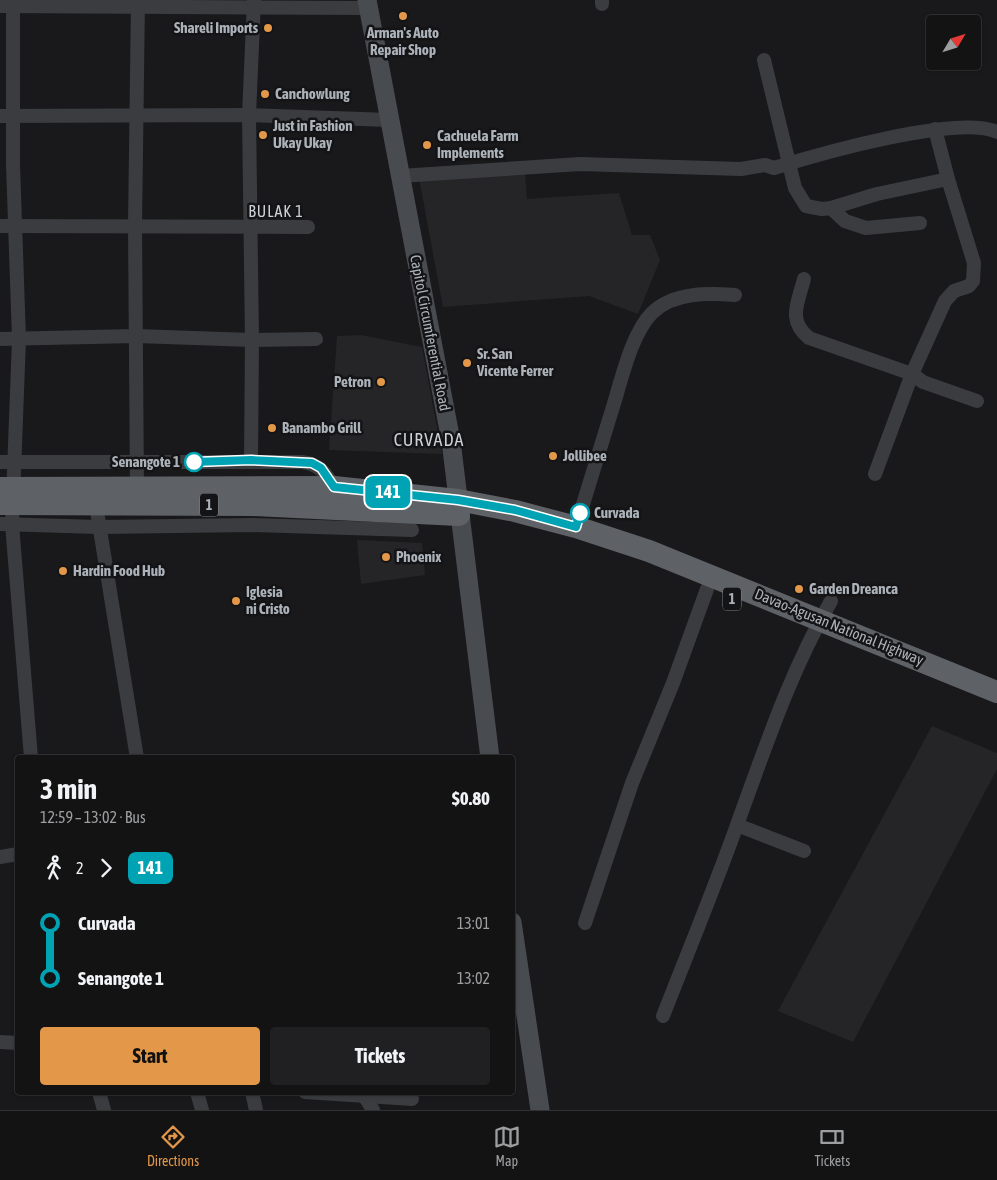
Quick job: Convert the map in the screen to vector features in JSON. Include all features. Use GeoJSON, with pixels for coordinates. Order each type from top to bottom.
{"type":"FeatureCollection","features":[{"type":"Feature","properties":{"kind":"highway","name":"Davao-Agusan National Highway"},"geometry":{"type":"LineString","coordinates":[[6,505],[137,489],[334,487],[458,507],[572,540],[707,589],[821,617],[997,708]]}},
{"type":"Feature","properties":{"kind":"highway","name":"Davao-Agusan National Highway"},"geometry":{"type":"LineString","coordinates":[[6,505],[252,504],[458,507],[515,510],[576,527],[649,551],[821,617],[997,692]]}},
{"type":"Feature","properties":{"kind":"main road","name":"Capitol Circumferential Road"},"geometry":{"type":"LineString","coordinates":[[368,4],[451,441],[490,755]]}},
{"type":"Feature","properties":{"kind":"main road"},"geometry":{"type":"LineString","coordinates":[[515,942],[540,1110]]}},
{"type":"Feature","properties":{"kind":"street"},"geometry":{"type":"LineString","coordinates":[[137,489],[135,226],[138,3]]}},
{"type":"Feature","properties":{"kind":"street"},"geometry":{"type":"LineString","coordinates":[[251,460],[252,340],[249,115],[254,3]]}},
{"type":"Feature","properties":{"kind":"street"},"geometry":{"type":"LineString","coordinates":[[31,755],[6,505],[6,462],[19,339],[15,226],[6,116],[9,4],[368,4]]}},
{"type":"Feature","properties":{"kind":"street"},"geometry":{"type":"LineString","coordinates":[[764,60],[795,188],[806,206],[822,209],[831,208],[877,194],[948,179]]}},
{"type":"Feature","properties":{"kind":"street"},"geometry":{"type":"LineString","coordinates":[[6,116],[249,115],[390,120]]}},
{"type":"Feature","properties":{"kind":"street"},"geometry":{"type":"LineString","coordinates":[[400,176],[580,164],[741,169],[765,166],[774,168],[936,129],[986,127],[997,132]]}},
{"type":"Feature","properties":{"kind":"street"},"geometry":{"type":"LineString","coordinates":[[875,474],[912,374],[945,301],[954,291],[970,286],[973,281],[973,255],[948,179],[936,129]]}},
{"type":"Feature","properties":{"kind":"street"},"geometry":{"type":"LineString","coordinates":[[831,208],[845,222],[860,226],[920,223]]}},
{"type":"Feature","properties":{"kind":"street"},"geometry":{"type":"LineString","coordinates":[[0,226],[308,227]]}},
{"type":"Feature","properties":{"kind":"street"},"geometry":{"type":"LineString","coordinates":[[804,279],[796,313],[796,323],[801,331],[810,338],[912,374],[923,382],[977,401]]}},
{"type":"Feature","properties":{"kind":"street"},"geometry":{"type":"LineString","coordinates":[[576,527],[621,381],[637,336],[645,321],[653,312],[678,298],[717,294],[735,295]]}},
{"type":"Feature","properties":{"kind":"street"},"geometry":{"type":"LineString","coordinates":[[0,339],[136,336],[252,340],[316,339]]}},
{"type":"Feature","properties":{"kind":"street"},"geometry":{"type":"LineString","coordinates":[[6,462],[137,463],[251,460],[312,463],[321,468],[334,487]]}},
{"type":"Feature","properties":{"kind":"street"},"geometry":{"type":"LineString","coordinates":[[6,505],[98,527],[252,524],[412,530]]}},
{"type":"Feature","properties":{"kind":"street"},"geometry":{"type":"LineString","coordinates":[[96,505],[98,527],[136,755]]}},
{"type":"Feature","properties":{"kind":"street"},"geometry":{"type":"LineString","coordinates":[[585,923],[632,783],[673,683],[707,589]]}},
{"type":"Feature","properties":{"kind":"street"},"geometry":{"type":"LineString","coordinates":[[663,1016],[737,825],[784,695],[821,617]]}},
{"type":"Feature","properties":{"kind":"street"},"geometry":{"type":"LineString","coordinates":[[737,825],[804,851]]}},
{"type":"Feature","properties":{"kind":"street"},"geometry":{"type":"LineString","coordinates":[[0,857],[15,854]]}},
{"type":"Feature","properties":{"kind":"street"},"geometry":{"type":"LineString","coordinates":[[0,1042],[15,1043]]}},
{"type":"Feature","properties":{"kind":"street"},"geometry":{"type":"LineString","coordinates":[[100,1095],[104,1110]]}},
{"type":"Feature","properties":{"kind":"street"},"geometry":{"type":"LineString","coordinates":[[198,1095],[202,1110]]}},
{"type":"Feature","properties":{"kind":"street"},"geometry":{"type":"LineString","coordinates":[[253,1095],[256,1110]]}},
{"type":"Feature","properties":{"kind":"street"},"geometry":{"type":"LineString","coordinates":[[341,1095],[412,1099]]}},
{"type":"Feature","properties":{"kind":"street"},"geometry":{"type":"LineString","coordinates":[[365,1097],[374,1110]]}},
{"type":"Feature","properties":{"kind":"shaded area"},"geometry":{"type":"Polygon","coordinates":[[[525,172],[527,199],[619,193],[632,235],[650,235],[660,260],[638,314],[589,296],[443,307],[419,178],[525,172]]]}},
{"type":"Feature","properties":{"kind":"shaded area","name":"Petron"},"geometry":{"type":"Polygon","coordinates":[[[361,335],[422,347],[442,454],[329,450],[337,336],[361,335]]]}},
{"type":"Feature","properties":{"kind":"shaded area"},"geometry":{"type":"Polygon","coordinates":[[[357,540],[422,543],[425,575],[361,584],[357,540]]]}},
{"type":"Feature","properties":{"kind":"shaded area"},"geometry":{"type":"Polygon","coordinates":[[[932,726],[997,753],[997,769],[853,1042],[778,1011],[932,726]]]}},
{"type":"Feature","properties":{"kind":"bus line","name":"141"},"geometry":{"type":"LineString","coordinates":[[194,462],[251,460],[312,463],[321,468],[334,487],[458,500],[515,510],[576,527],[580,513]]}},
{"type":"Feature","properties":{"kind":"place","name":"Arman's Auto Repair Shop"},"geometry":{"type":"Point","coordinates":[403,16]}},
{"type":"Feature","properties":{"kind":"place","name":"Shareli Imports"},"geometry":{"type":"Point","coordinates":[268,28]}},
{"type":"Feature","properties":{"kind":"place","name":"Canchowlung"},"geometry":{"type":"Point","coordinates":[265,94]}},
{"type":"Feature","properties":{"kind":"place","name":"Just in Fashion Ukay Ukay"},"geometry":{"type":"Point","coordinates":[263,135]}},
{"type":"Feature","properties":{"kind":"place","name":"Cachuela Farm Implements"},"geometry":{"type":"Point","coordinates":[427,145]}},
{"type":"Feature","properties":{"kind":"place","name":"Sr. San Vicente Ferrer"},"geometry":{"type":"Point","coordinates":[467,363]}},
{"type":"Feature","properties":{"kind":"place","name":"Petron"},"geometry":{"type":"Point","coordinates":[381,382]}},
{"type":"Feature","properties":{"kind":"place","name":"Banambo Grill"},"geometry":{"type":"Point","coordinates":[272,428]}},
{"type":"Feature","properties":{"kind":"place","name":"Jollibee"},"geometry":{"type":"Point","coordinates":[553,456]}},
{"type":"Feature","properties":{"kind":"place","name":"Senangote 1"},"geometry":{"type":"Point","coordinates":[194,462]}},
{"type":"Feature","properties":{"kind":"place","name":"Curvada"},"geometry":{"type":"Point","coordinates":[580,513]}},
{"type":"Feature","properties":{"kind":"place","name":"Phoenix"},"geometry":{"type":"Point","coordinates":[386,557]}},
{"type":"Feature","properties":{"kind":"place","name":"Hardin Food Hub"},"geometry":{"type":"Point","coordinates":[63,571]}},
{"type":"Feature","properties":{"kind":"place","name":"Garden Dreanca"},"geometry":{"type":"Point","coordinates":[799,589]}},
{"type":"Feature","properties":{"kind":"place","name":"Iglesia ni Cristo"},"geometry":{"type":"Point","coordinates":[236,601]}},
{"type":"Feature","properties":{"kind":"district","name":"BULAK 1"},"geometry":{"type":"Point","coordinates":[276,211]}},
{"type":"Feature","properties":{"kind":"district","name":"CURVADA"},"geometry":{"type":"Point","coordinates":[429,440]}}]}
